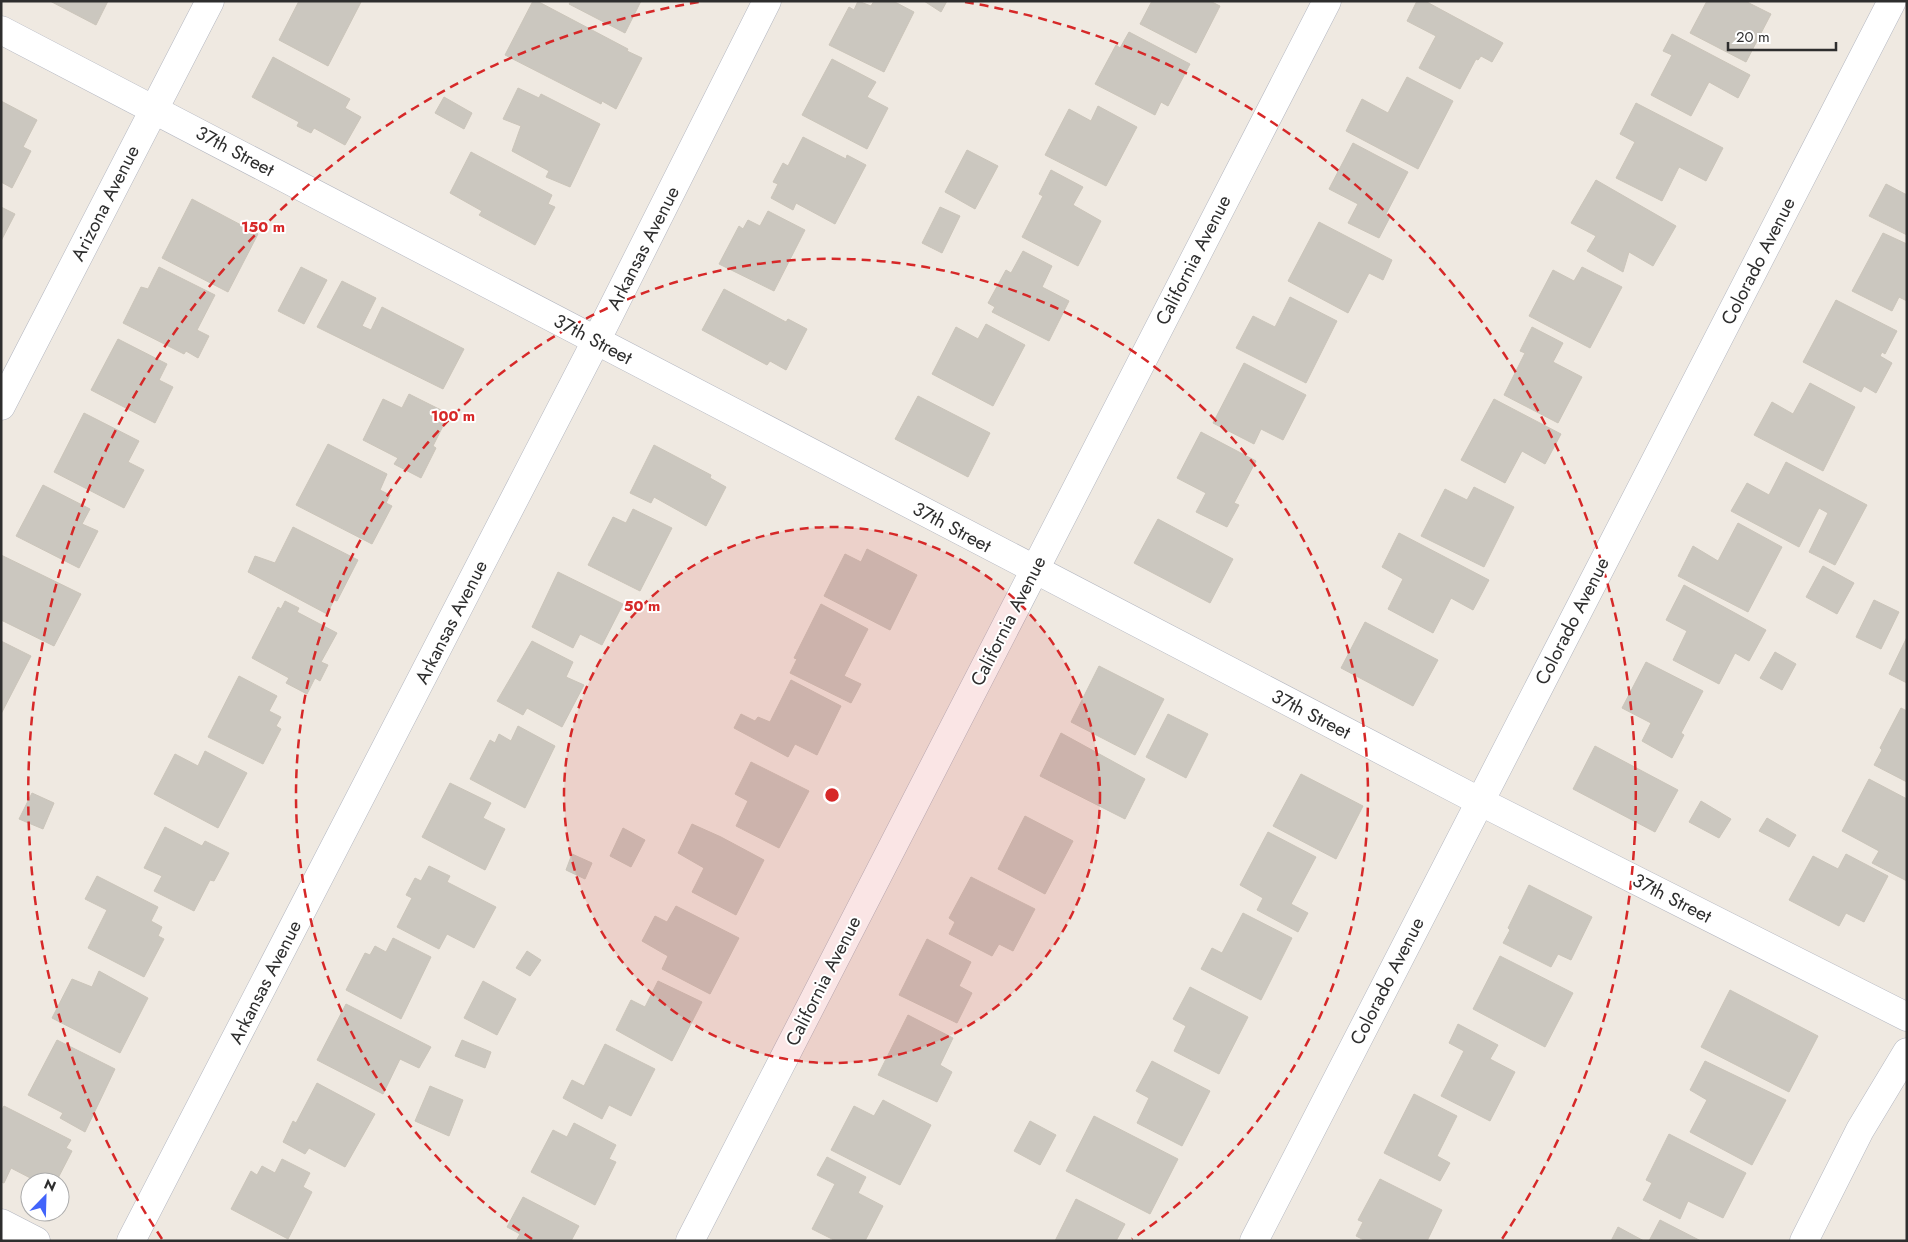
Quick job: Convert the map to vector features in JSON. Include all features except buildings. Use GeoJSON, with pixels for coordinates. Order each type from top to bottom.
{"type":"FeatureCollection","features":[{"type":"Feature","properties":{"kind":"street","name":"Arizona Avenue"},"geometry":{"type":"LineString","coordinates":[[1,406],[210,1]]}},
{"type":"Feature","properties":{"kind":"street","name":"Arkansas Avenue"},"geometry":{"type":"LineString","coordinates":[[131,1241],[596,341],[767,1]]}},
{"type":"Feature","properties":{"kind":"street","name":"California Avenue"},"geometry":{"type":"LineString","coordinates":[[690,1241],[1326,1]]}},
{"type":"Feature","properties":{"kind":"street","name":"Colorado Avenue"},"geometry":{"type":"LineString","coordinates":[[1254,1241],[1892,1]]}},
{"type":"Feature","properties":{"kind":"street","name":"37th Street"},"geometry":{"type":"LineString","coordinates":[[1,30],[1479,801],[1907,1017]]}},
{"type":"Feature","properties":{"kind":"street"},"geometry":{"type":"LineString","coordinates":[[1804,1241],[1860,1130],[1907,1052]]}},
{"type":"Feature","properties":{"kind":"street"},"geometry":{"type":"LineString","coordinates":[[1,1223],[36,1241]]}}]}
